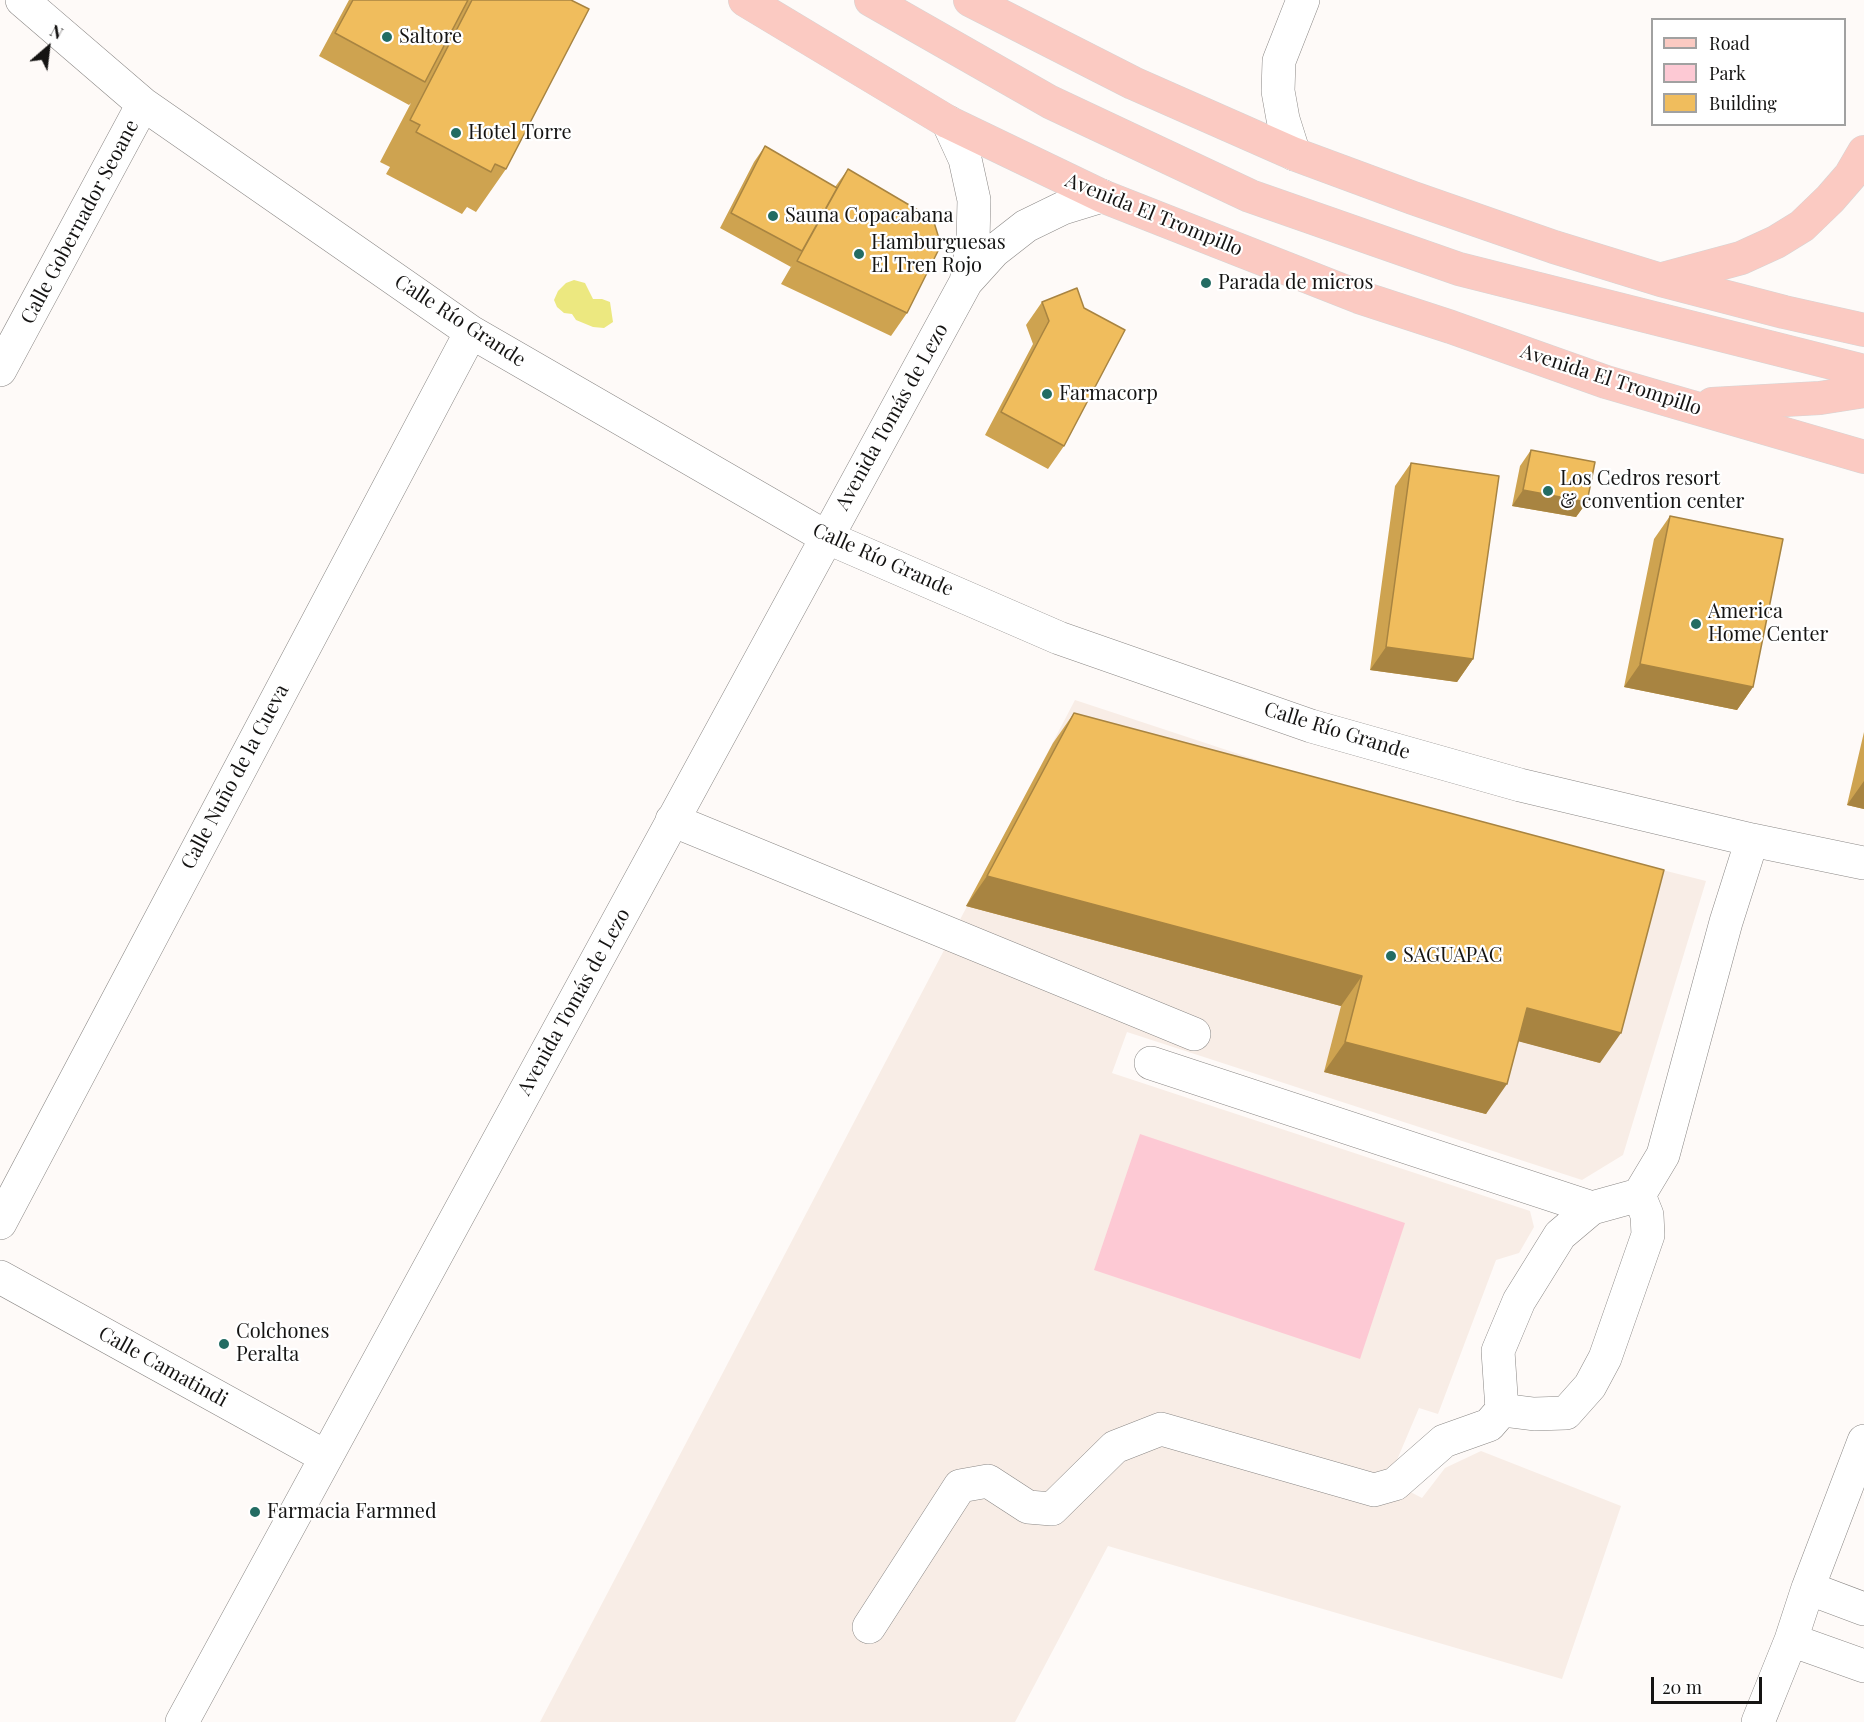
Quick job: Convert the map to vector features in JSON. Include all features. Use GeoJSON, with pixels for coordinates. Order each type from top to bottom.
{"type":"FeatureCollection","features":[{"type":"Feature","properties":{"kind":"main road","name":"Avenida El Trompillo"},"geometry":{"type":"LineString","coordinates":[[745,0],[948,122],[1102,196],[1359,297],[1606,382],[1864,457]]}},
{"type":"Feature","properties":{"kind":"main road"},"geometry":{"type":"LineString","coordinates":[[871,0],[1050,102],[1250,196],[1460,269],[1864,371]]}},
{"type":"Feature","properties":{"kind":"main road"},"geometry":{"type":"LineString","coordinates":[[970,0],[1132,83],[1294,154],[1489,224],[1661,280],[1864,330]]}},
{"type":"Feature","properties":{"kind":"main road"},"geometry":{"type":"LineString","coordinates":[[1574,299],[1661,280],[1741,258],[1776,242],[1802,226],[1830,199],[1850,176],[1864,152]]}},
{"type":"Feature","properties":{"kind":"main road"},"geometry":{"type":"LineString","coordinates":[[1686,405],[1820,398],[1864,391]]}},
{"type":"Feature","properties":{"kind":"street","name":"Calle Río Grande"},"geometry":{"type":"LineString","coordinates":[[22,0],[143,104],[471,332],[826,537],[1059,638],[1311,726],[1520,785],[1752,840],[1864,863]]}},
{"type":"Feature","properties":{"kind":"street"},"geometry":{"type":"LineString","coordinates":[[1294,154],[1283,119],[1278,91],[1279,61],[1303,0]]}},
{"type":"Feature","properties":{"kind":"street","name":"Calle Gobernador Seoane"},"geometry":{"type":"LineString","coordinates":[[0,370],[143,104]]}},
{"type":"Feature","properties":{"kind":"street","name":"Avenida Tomás de Lezo"},"geometry":{"type":"LineString","coordinates":[[948,122],[965,159],[974,200],[973,241],[966,282]]}},
{"type":"Feature","properties":{"kind":"street","name":"Avenida Tomás de Lezo"},"geometry":{"type":"LineString","coordinates":[[182,1722],[966,282],[994,251],[1026,226],[1063,208],[1102,196]]}},
{"type":"Feature","properties":{"kind":"street","name":"Calle Nuño de la Cueva"},"geometry":{"type":"LineString","coordinates":[[0,1223],[471,332]]}},
{"type":"Feature","properties":{"kind":"street"},"geometry":{"type":"LineString","coordinates":[[672,820],[1194,1034]]}},
{"type":"Feature","properties":{"kind":"street"},"geometry":{"type":"LineString","coordinates":[[868,1627],[960,1486],[988,1480],[1028,1507],[1052,1509],[1115,1447],[1161,1429],[1374,1490],[1395,1484],[1444,1441],[1489,1425],[1502,1410],[1498,1351],[1519,1301],[1560,1235],[1592,1208],[1639,1195],[1663,1155],[1726,922],[1752,840]]}},
{"type":"Feature","properties":{"kind":"street"},"geometry":{"type":"LineString","coordinates":[[1151,1063],[1592,1208]]}},
{"type":"Feature","properties":{"kind":"street"},"geometry":{"type":"LineString","coordinates":[[1502,1410],[1534,1414],[1566,1413],[1590,1386],[1605,1358],[1648,1235],[1647,1215],[1639,1195]]}},
{"type":"Feature","properties":{"kind":"street","name":"Calle Camatindi"},"geometry":{"type":"LineString","coordinates":[[0,1277],[326,1457]]}},
{"type":"Feature","properties":{"kind":"street"},"geometry":{"type":"LineString","coordinates":[[1758,1722],[1791,1640],[1808,1588],[1864,1442]]}},
{"type":"Feature","properties":{"kind":"street"},"geometry":{"type":"LineString","coordinates":[[1808,1588],[1864,1609]]}},
{"type":"Feature","properties":{"kind":"street"},"geometry":{"type":"LineString","coordinates":[[1791,1640],[1864,1666]]}},
{"type":"Feature","properties":{"kind":"shaded area"},"geometry":{"type":"Polygon","coordinates":[[[574,280],[585,283],[593,299],[610,302],[613,322],[604,328],[593,327],[576,320],[572,314],[564,313],[557,307],[554,300],[558,291],[566,283],[574,280]]]}},
{"type":"Feature","properties":{"kind":"shaded area","name":"SAGUAPAC"},"geometry":{"type":"Polygon","coordinates":[[[1075,700],[1354,792],[1706,881],[1623,1155],[1582,1180],[1127,1032],[1112,1073],[1530,1211],[1534,1227],[1519,1253],[1496,1260],[1438,1414],[1419,1408],[1391,1474],[1395,1484],[1422,1498],[1445,1468],[1481,1451],[1621,1506],[1562,1679],[1108,1546],[1015,1722],[540,1722],[1075,700]]]}},
{"type":"Feature","properties":{"kind":"green space"},"geometry":{"type":"Polygon","coordinates":[[[1140,1134],[1405,1223],[1360,1359],[1094,1270],[1140,1134]]]}},
{"type":"Feature","properties":{"kind":"building","name":"Saltore"},"geometry":{"type":"Polygon","coordinates":[[[353,0],[468,0],[425,82],[335,33],[353,0]]]}},
{"type":"Feature","properties":{"kind":"building","name":"Hotel Torre"},"geometry":{"type":"Polygon","coordinates":[[[472,0],[571,0],[589,9],[506,169],[495,164],[491,172],[416,132],[420,125],[410,120],[472,0]]]}},
{"type":"Feature","properties":{"kind":"building","name":"Sauna Copacabana"},"geometry":{"type":"Polygon","coordinates":[[[765,146],[837,188],[802,251],[731,213],[765,146]]]}},
{"type":"Feature","properties":{"kind":"building","name":"Hamburguesas El Tren Rojo"},"geometry":{"type":"Polygon","coordinates":[[[848,169],[933,219],[941,245],[907,313],[797,261],[848,169]]]}},
{"type":"Feature","properties":{"kind":"building","name":"Farmacorp"},"geometry":{"type":"Polygon","coordinates":[[[1077,288],[1084,308],[1125,330],[1064,446],[1001,412],[1049,321],[1042,302],[1077,288]]]}},
{"type":"Feature","properties":{"kind":"building"},"geometry":{"type":"Polygon","coordinates":[[[1531,450],[1595,462],[1587,502],[1523,490],[1531,450]]]}},
{"type":"Feature","properties":{"kind":"building"},"geometry":{"type":"Polygon","coordinates":[[[1411,463],[1499,476],[1473,659],[1386,647],[1411,463]]]}},
{"type":"Feature","properties":{"kind":"building","name":"America Home Center"},"geometry":{"type":"Polygon","coordinates":[[[1670,516],[1783,539],[1753,687],[1640,664],[1670,516]]]}},
{"type":"Feature","properties":{"kind":"building","name":"SAGUAPAC"},"geometry":{"type":"Polygon","coordinates":[[[1074,713],[1664,870],[1621,1033],[1527,1008],[1507,1084],[1345,1042],[1362,976],[987,876],[1074,713]]]}},
{"type":"Feature","properties":{"kind":"place","name":"Saltore"},"geometry":{"type":"Point","coordinates":[387,37]}},
{"type":"Feature","properties":{"kind":"place","name":"Hotel Torre"},"geometry":{"type":"Point","coordinates":[456,133]}},
{"type":"Feature","properties":{"kind":"place","name":"Sauna Copacabana"},"geometry":{"type":"Point","coordinates":[773,216]}},
{"type":"Feature","properties":{"kind":"place","name":"Hamburguesas El Tren Rojo"},"geometry":{"type":"Point","coordinates":[859,254]}},
{"type":"Feature","properties":{"kind":"place","name":"Parada de micros"},"geometry":{"type":"Point","coordinates":[1206,283]}},
{"type":"Feature","properties":{"kind":"place","name":"Farmacorp"},"geometry":{"type":"Point","coordinates":[1047,394]}},
{"type":"Feature","properties":{"kind":"place","name":"Los Cedros resort & convention center"},"geometry":{"type":"Point","coordinates":[1548,491]}},
{"type":"Feature","properties":{"kind":"place","name":"America Home Center"},"geometry":{"type":"Point","coordinates":[1696,624]}},
{"type":"Feature","properties":{"kind":"place","name":"SAGUAPAC"},"geometry":{"type":"Point","coordinates":[1391,956]}},
{"type":"Feature","properties":{"kind":"place","name":"Colchones Peralta"},"geometry":{"type":"Point","coordinates":[224,1344]}},
{"type":"Feature","properties":{"kind":"place","name":"Farmacia Farmned"},"geometry":{"type":"Point","coordinates":[255,1512]}}]}
